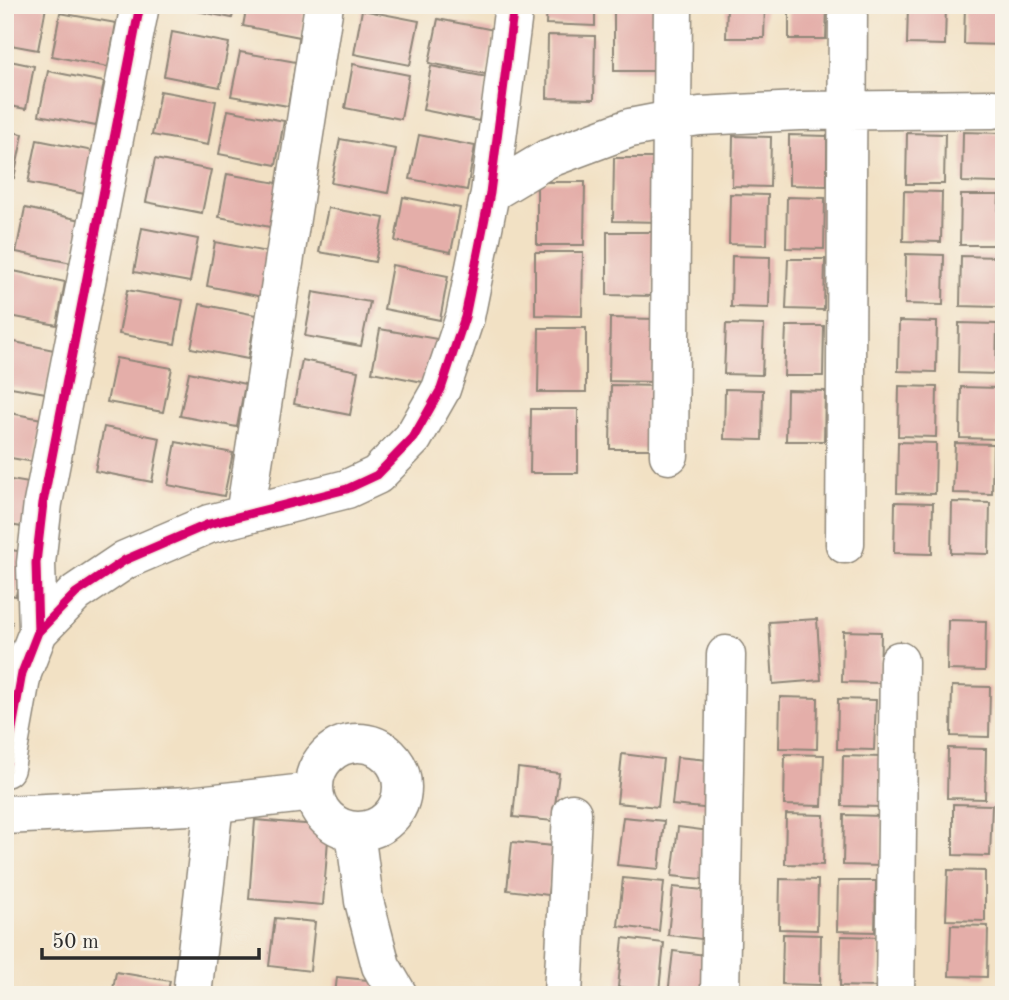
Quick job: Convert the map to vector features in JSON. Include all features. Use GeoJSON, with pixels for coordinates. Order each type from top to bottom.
{"type":"FeatureCollection","features":[{"type":"Feature","properties":{"kind":"street"},"geometry":{"type":"LineString","coordinates":[[38,632],[36,563],[43,503],[140,5]]}},
{"type":"Feature","properties":{"kind":"street"},"geometry":{"type":"LineString","coordinates":[[245,515],[324,5]]}},
{"type":"Feature","properties":{"kind":"street"},"geometry":{"type":"LineString","coordinates":[[5,768],[22,673],[38,632],[76,593],[125,560],[209,524],[347,489],[377,475],[413,438],[441,389],[465,317],[489,192],[514,5]]}},
{"type":"Feature","properties":{"kind":"street"},"geometry":{"type":"LineString","coordinates":[[669,455],[673,5]]}},
{"type":"Feature","properties":{"kind":"street"},"geometry":{"type":"LineString","coordinates":[[845,544],[848,5]]}},
{"type":"Feature","properties":{"kind":"street"},"geometry":{"type":"LineString","coordinates":[[489,192],[547,159],[630,128],[672,120],[848,111],[1000,108]]}},
{"type":"Feature","properties":{"kind":"street"},"geometry":{"type":"LineString","coordinates":[[720,995],[726,655]]}},
{"type":"Feature","properties":{"kind":"street"},"geometry":{"type":"LineString","coordinates":[[895,995],[899,661]]}},
{"type":"Feature","properties":{"kind":"street"},"geometry":{"type":"LineString","coordinates":[[368,743],[381,748],[399,769],[401,798],[395,811],[384,823],[371,829],[355,831],[340,828],[328,819],[314,792],[315,778],[320,765],[340,746],[368,743]]}},
{"type":"Feature","properties":{"kind":"street"},"geometry":{"type":"LineString","coordinates":[[5,815],[214,804],[314,792]]}},
{"type":"Feature","properties":{"kind":"street"},"geometry":{"type":"LineString","coordinates":[[192,995],[214,804]]}},
{"type":"Feature","properties":{"kind":"street"},"geometry":{"type":"LineString","coordinates":[[563,995],[572,813]]}},
{"type":"Feature","properties":{"kind":"street"},"geometry":{"type":"LineString","coordinates":[[355,831],[364,901],[377,953],[381,967],[398,995]]}},
{"type":"Feature","properties":{"kind":"building"},"geometry":{"type":"Polygon","coordinates":[[[5,5],[46,7],[38,50],[5,44],[5,5]]]}},
{"type":"Feature","properties":{"kind":"building"},"geometry":{"type":"Polygon","coordinates":[[[177,5],[235,5],[232,18],[177,5]]]}},
{"type":"Feature","properties":{"kind":"building"},"geometry":{"type":"Polygon","coordinates":[[[247,5],[306,5],[300,37],[243,26],[247,5]]]}},
{"type":"Feature","properties":{"kind":"building"},"geometry":{"type":"Polygon","coordinates":[[[547,5],[595,5],[595,26],[546,24],[547,5]]]}},
{"type":"Feature","properties":{"kind":"building"},"geometry":{"type":"Polygon","coordinates":[[[727,5],[765,5],[764,38],[726,38],[727,5]]]}},
{"type":"Feature","properties":{"kind":"building"},"geometry":{"type":"Polygon","coordinates":[[[789,5],[827,5],[826,39],[789,39],[789,5]]]}},
{"type":"Feature","properties":{"kind":"building"},"geometry":{"type":"Polygon","coordinates":[[[908,5],[946,5],[945,45],[907,44],[908,5]]]}},
{"type":"Feature","properties":{"kind":"building"},"geometry":{"type":"Polygon","coordinates":[[[965,5],[1003,5],[1002,45],[964,44],[965,5]]]}},
{"type":"Feature","properties":{"kind":"building"},"geometry":{"type":"Polygon","coordinates":[[[614,7],[662,7],[661,71],[614,71],[614,7]]]}},
{"type":"Feature","properties":{"kind":"building"},"geometry":{"type":"Polygon","coordinates":[[[362,10],[419,21],[410,65],[354,54],[362,10]]]}},
{"type":"Feature","properties":{"kind":"building"},"geometry":{"type":"Polygon","coordinates":[[[60,13],[116,23],[108,67],[52,56],[60,13]]]}},
{"type":"Feature","properties":{"kind":"building"},"geometry":{"type":"Polygon","coordinates":[[[438,19],[494,30],[486,74],[429,63],[438,19]]]}},
{"type":"Feature","properties":{"kind":"building"},"geometry":{"type":"Polygon","coordinates":[[[172,32],[229,43],[220,87],[164,76],[172,32]]]}},
{"type":"Feature","properties":{"kind":"building"},"geometry":{"type":"Polygon","coordinates":[[[548,35],[595,36],[594,99],[547,98],[548,35]]]}},
{"type":"Feature","properties":{"kind":"building"},"geometry":{"type":"Polygon","coordinates":[[[240,52],[296,62],[288,106],[231,96],[240,52]]]}},
{"type":"Feature","properties":{"kind":"building"},"geometry":{"type":"Polygon","coordinates":[[[5,60],[34,66],[26,109],[5,105],[5,60]]]}},
{"type":"Feature","properties":{"kind":"building"},"geometry":{"type":"Polygon","coordinates":[[[353,64],[409,75],[401,119],[345,108],[353,64]]]}},
{"type":"Feature","properties":{"kind":"building"},"geometry":{"type":"Polygon","coordinates":[[[431,66],[487,77],[479,121],[423,110],[431,66]]]}},
{"type":"Feature","properties":{"kind":"building"},"geometry":{"type":"Polygon","coordinates":[[[48,71],[104,82],[96,126],[39,115],[48,71]]]}},
{"type":"Feature","properties":{"kind":"building"},"geometry":{"type":"Polygon","coordinates":[[[160,91],[216,101],[208,145],[152,135],[160,91]]]}},
{"type":"Feature","properties":{"kind":"building"},"geometry":{"type":"Polygon","coordinates":[[[228,110],[284,121],[276,165],[219,154],[228,110]]]}},
{"type":"Feature","properties":{"kind":"building"},"geometry":{"type":"Polygon","coordinates":[[[5,131],[23,134],[14,178],[5,176],[5,131]]]}},
{"type":"Feature","properties":{"kind":"building"},"geometry":{"type":"Polygon","coordinates":[[[963,132],[1001,133],[1000,183],[962,182],[963,132]]]}},
{"type":"Feature","properties":{"kind":"building"},"geometry":{"type":"Polygon","coordinates":[[[907,133],[945,134],[944,184],[906,184],[907,133]]]}},
{"type":"Feature","properties":{"kind":"building"},"geometry":{"type":"Polygon","coordinates":[[[419,135],[475,146],[467,190],[410,179],[419,135]]]}},
{"type":"Feature","properties":{"kind":"building"},"geometry":{"type":"Polygon","coordinates":[[[789,135],[827,136],[827,186],[789,185],[789,135]]]}},
{"type":"Feature","properties":{"kind":"building"},"geometry":{"type":"Polygon","coordinates":[[[733,136],[771,137],[770,187],[732,186],[733,136]]]}},
{"type":"Feature","properties":{"kind":"building"},"geometry":{"type":"Polygon","coordinates":[[[340,139],[396,149],[388,193],[331,183],[340,139]]]}},
{"type":"Feature","properties":{"kind":"building"},"geometry":{"type":"Polygon","coordinates":[[[37,140],[93,151],[85,194],[28,183],[37,140]]]}},
{"type":"Feature","properties":{"kind":"building"},"geometry":{"type":"Polygon","coordinates":[[[614,158],[661,158],[661,222],[613,221],[614,158]]]}},
{"type":"Feature","properties":{"kind":"building"},"geometry":{"type":"Polygon","coordinates":[[[155,159],[211,170],[202,213],[146,202],[155,159]]]}},
{"type":"Feature","properties":{"kind":"building"},"geometry":{"type":"Polygon","coordinates":[[[227,174],[283,184],[275,228],[219,217],[227,174]]]}},
{"type":"Feature","properties":{"kind":"building"},"geometry":{"type":"Polygon","coordinates":[[[537,182],[585,182],[584,245],[537,245],[537,182]]]}},
{"type":"Feature","properties":{"kind":"building"},"geometry":{"type":"Polygon","coordinates":[[[904,191],[942,192],[941,242],[903,241],[904,191]]]}},
{"type":"Feature","properties":{"kind":"building"},"geometry":{"type":"Polygon","coordinates":[[[730,194],[768,195],[767,245],[729,244],[730,194]]]}},
{"type":"Feature","properties":{"kind":"building"},"geometry":{"type":"Polygon","coordinates":[[[961,195],[999,195],[997,245],[960,245],[961,195]]]}},
{"type":"Feature","properties":{"kind":"building"},"geometry":{"type":"Polygon","coordinates":[[[403,197],[460,208],[451,252],[395,241],[403,197]]]}},
{"type":"Feature","properties":{"kind":"building"},"geometry":{"type":"Polygon","coordinates":[[[787,197],[825,198],[824,249],[786,248],[787,197]]]}},
{"type":"Feature","properties":{"kind":"building"},"geometry":{"type":"Polygon","coordinates":[[[25,208],[81,220],[72,263],[16,252],[25,208]]]}},
{"type":"Feature","properties":{"kind":"building"},"geometry":{"type":"Polygon","coordinates":[[[328,208],[384,218],[375,262],[319,252],[328,208]]]}},
{"type":"Feature","properties":{"kind":"building"},"geometry":{"type":"Polygon","coordinates":[[[142,228],[198,239],[190,282],[134,272],[142,228]]]}},
{"type":"Feature","properties":{"kind":"building"},"geometry":{"type":"Polygon","coordinates":[[[607,232],[655,232],[654,296],[607,295],[607,232]]]}},
{"type":"Feature","properties":{"kind":"building"},"geometry":{"type":"Polygon","coordinates":[[[215,242],[272,253],[263,297],[207,286],[215,242]]]}},
{"type":"Feature","properties":{"kind":"building"},"geometry":{"type":"Polygon","coordinates":[[[535,252],[583,252],[582,316],[535,315],[535,252]]]}},
{"type":"Feature","properties":{"kind":"building"},"geometry":{"type":"Polygon","coordinates":[[[906,254],[944,255],[943,305],[905,304],[906,254]]]}},
{"type":"Feature","properties":{"kind":"building"},"geometry":{"type":"Polygon","coordinates":[[[732,256],[770,257],[769,308],[731,307],[732,256]]]}},
{"type":"Feature","properties":{"kind":"building"},"geometry":{"type":"Polygon","coordinates":[[[961,256],[999,257],[998,307],[960,306],[961,256]]]}},
{"type":"Feature","properties":{"kind":"building"},"geometry":{"type":"Polygon","coordinates":[[[788,259],[825,259],[824,310],[786,309],[788,259]]]}},
{"type":"Feature","properties":{"kind":"building"},"geometry":{"type":"Polygon","coordinates":[[[392,265],[448,276],[440,320],[384,309],[392,265]]]}},
{"type":"Feature","properties":{"kind":"building"},"geometry":{"type":"Polygon","coordinates":[[[9,270],[65,282],[57,325],[5,315],[5,291],[9,270]]]}},
{"type":"Feature","properties":{"kind":"building"},"geometry":{"type":"Polygon","coordinates":[[[127,290],[183,300],[175,344],[119,334],[127,290]]]}},
{"type":"Feature","properties":{"kind":"building"},"geometry":{"type":"Polygon","coordinates":[[[313,292],[370,302],[361,346],[305,336],[313,292]]]}},
{"type":"Feature","properties":{"kind":"building"},"geometry":{"type":"Polygon","coordinates":[[[200,304],[256,315],[248,359],[191,348],[200,304]]]}},
{"type":"Feature","properties":{"kind":"building"},"geometry":{"type":"Polygon","coordinates":[[[610,318],[657,319],[656,382],[609,381],[610,318]]]}},
{"type":"Feature","properties":{"kind":"building"},"geometry":{"type":"Polygon","coordinates":[[[899,321],[937,322],[936,372],[898,371],[899,321]]]}},
{"type":"Feature","properties":{"kind":"building"},"geometry":{"type":"Polygon","coordinates":[[[959,323],[997,324],[996,374],[958,373],[959,323]]]}},
{"type":"Feature","properties":{"kind":"building"},"geometry":{"type":"Polygon","coordinates":[[[726,324],[764,325],[762,375],[724,374],[726,324]]]}},
{"type":"Feature","properties":{"kind":"building"},"geometry":{"type":"Polygon","coordinates":[[[786,326],[824,326],[823,376],[784,376],[786,326]]]}},
{"type":"Feature","properties":{"kind":"building"},"geometry":{"type":"Polygon","coordinates":[[[539,328],[586,328],[586,392],[538,392],[539,328]]]}},
{"type":"Feature","properties":{"kind":"building"},"geometry":{"type":"Polygon","coordinates":[[[380,329],[437,339],[428,383],[372,372],[380,329]]]}},
{"type":"Feature","properties":{"kind":"building"},"geometry":{"type":"Polygon","coordinates":[[[5,340],[54,350],[46,393],[5,386],[5,340]]]}},
{"type":"Feature","properties":{"kind":"building"},"geometry":{"type":"Polygon","coordinates":[[[116,358],[172,368],[163,412],[107,402],[116,358]]]}},
{"type":"Feature","properties":{"kind":"building"},"geometry":{"type":"Polygon","coordinates":[[[302,360],[358,371],[350,415],[294,404],[302,360]]]}},
{"type":"Feature","properties":{"kind":"building"},"geometry":{"type":"Polygon","coordinates":[[[189,372],[245,384],[237,427],[180,416],[189,372]]]}},
{"type":"Feature","properties":{"kind":"building"},"geometry":{"type":"Polygon","coordinates":[[[611,385],[658,386],[657,449],[610,449],[611,385]]]}},
{"type":"Feature","properties":{"kind":"building"},"geometry":{"type":"Polygon","coordinates":[[[899,386],[937,387],[936,437],[898,436],[899,386]]]}},
{"type":"Feature","properties":{"kind":"building"},"geometry":{"type":"Polygon","coordinates":[[[961,387],[999,388],[998,439],[960,438],[961,387]]]}},
{"type":"Feature","properties":{"kind":"building"},"geometry":{"type":"Polygon","coordinates":[[[725,389],[763,390],[762,440],[724,439],[725,389]]]}},
{"type":"Feature","properties":{"kind":"building"},"geometry":{"type":"Polygon","coordinates":[[[787,390],[825,391],[824,441],[786,441],[787,390]]]}},
{"type":"Feature","properties":{"kind":"building"},"geometry":{"type":"Polygon","coordinates":[[[531,409],[578,409],[578,473],[530,473],[531,409]]]}},
{"type":"Feature","properties":{"kind":"building"},"geometry":{"type":"Polygon","coordinates":[[[5,412],[42,419],[34,462],[5,457],[5,412]]]}},
{"type":"Feature","properties":{"kind":"building"},"geometry":{"type":"Polygon","coordinates":[[[104,427],[160,438],[152,482],[95,471],[104,427]]]}},
{"type":"Feature","properties":{"kind":"building"},"geometry":{"type":"Polygon","coordinates":[[[176,442],[233,453],[224,496],[168,485],[176,442]]]}},
{"type":"Feature","properties":{"kind":"building"},"geometry":{"type":"Polygon","coordinates":[[[898,442],[936,443],[935,494],[897,493],[898,442]]]}},
{"type":"Feature","properties":{"kind":"building"},"geometry":{"type":"Polygon","coordinates":[[[955,443],[993,444],[992,494],[953,493],[955,443]]]}},
{"type":"Feature","properties":{"kind":"building"},"geometry":{"type":"Polygon","coordinates":[[[5,479],[35,484],[27,528],[5,524],[5,479]]]}},
{"type":"Feature","properties":{"kind":"building"},"geometry":{"type":"Polygon","coordinates":[[[895,502],[933,503],[932,554],[894,553],[895,502]]]}},
{"type":"Feature","properties":{"kind":"building"},"geometry":{"type":"Polygon","coordinates":[[[952,502],[990,503],[989,554],[951,553],[952,502]]]}},
{"type":"Feature","properties":{"kind":"building"},"geometry":{"type":"Polygon","coordinates":[[[5,549],[24,552],[16,596],[5,594],[5,549]]]}},
{"type":"Feature","properties":{"kind":"building"},"geometry":{"type":"Polygon","coordinates":[[[817,619],[821,680],[773,684],[769,622],[817,619]]]}},
{"type":"Feature","properties":{"kind":"building"},"geometry":{"type":"Polygon","coordinates":[[[5,620],[12,622],[7,650],[5,650],[5,620]]]}},
{"type":"Feature","properties":{"kind":"building"},"geometry":{"type":"Polygon","coordinates":[[[948,620],[986,621],[985,671],[947,670],[948,620]]]}},
{"type":"Feature","properties":{"kind":"building"},"geometry":{"type":"Polygon","coordinates":[[[843,631],[881,632],[880,683],[842,682],[843,631]]]}},
{"type":"Feature","properties":{"kind":"building"},"geometry":{"type":"Polygon","coordinates":[[[952,686],[990,687],[989,737],[951,736],[952,686]]]}},
{"type":"Feature","properties":{"kind":"building"},"geometry":{"type":"Polygon","coordinates":[[[780,697],[818,698],[817,749],[779,748],[780,697]]]}},
{"type":"Feature","properties":{"kind":"building"},"geometry":{"type":"Polygon","coordinates":[[[838,699],[876,700],[874,750],[837,749],[838,699]]]}},
{"type":"Feature","properties":{"kind":"building"},"geometry":{"type":"Polygon","coordinates":[[[948,748],[986,749],[985,799],[947,798],[948,748]]]}},
{"type":"Feature","properties":{"kind":"building"},"geometry":{"type":"Polygon","coordinates":[[[622,754],[663,759],[658,807],[617,803],[622,754]]]}},
{"type":"Feature","properties":{"kind":"building"},"geometry":{"type":"Polygon","coordinates":[[[785,754],[824,755],[822,806],[784,805],[785,754]]]}},
{"type":"Feature","properties":{"kind":"building"},"geometry":{"type":"Polygon","coordinates":[[[843,756],[881,757],[880,807],[842,806],[843,756]]]}},
{"type":"Feature","properties":{"kind":"building"},"geometry":{"type":"Polygon","coordinates":[[[677,757],[718,761],[713,809],[672,805],[677,757]]]}},
{"type":"Feature","properties":{"kind":"building"},"geometry":{"type":"Polygon","coordinates":[[[518,768],[559,773],[553,821],[513,817],[518,768]]]}},
{"type":"Feature","properties":{"kind":"building"},"geometry":{"type":"Polygon","coordinates":[[[953,804],[992,805],[990,856],[953,855],[953,804]]]}},
{"type":"Feature","properties":{"kind":"building"},"geometry":{"type":"Polygon","coordinates":[[[786,814],[824,815],[823,865],[785,864],[786,814]]]}},
{"type":"Feature","properties":{"kind":"building"},"geometry":{"type":"Polygon","coordinates":[[[844,815],[882,816],[881,866],[843,865],[844,815]]]}},
{"type":"Feature","properties":{"kind":"building"},"geometry":{"type":"Polygon","coordinates":[[[623,817],[664,821],[659,869],[617,865],[623,817]]]}},
{"type":"Feature","properties":{"kind":"building"},"geometry":{"type":"Polygon","coordinates":[[[255,820],[329,826],[323,905],[249,899],[255,820]]]}},
{"type":"Feature","properties":{"kind":"building"},"geometry":{"type":"Polygon","coordinates":[[[678,827],[718,832],[713,880],[672,876],[678,827]]]}},
{"type":"Feature","properties":{"kind":"building"},"geometry":{"type":"Polygon","coordinates":[[[512,842],[553,846],[548,895],[507,890],[512,842]]]}},
{"type":"Feature","properties":{"kind":"building"},"geometry":{"type":"Polygon","coordinates":[[[948,870],[985,871],[985,921],[946,920],[948,870]]]}},
{"type":"Feature","properties":{"kind":"building"},"geometry":{"type":"Polygon","coordinates":[[[623,878],[664,882],[659,931],[618,926],[623,878]]]}},
{"type":"Feature","properties":{"kind":"building"},"geometry":{"type":"Polygon","coordinates":[[[780,879],[818,880],[817,930],[779,929],[780,879]]]}},
{"type":"Feature","properties":{"kind":"building"},"geometry":{"type":"Polygon","coordinates":[[[838,881],[876,881],[875,932],[837,931],[838,881]]]}},
{"type":"Feature","properties":{"kind":"building"},"geometry":{"type":"Polygon","coordinates":[[[673,887],[714,891],[709,940],[668,935],[673,887]]]}},
{"type":"Feature","properties":{"kind":"building"},"geometry":{"type":"Polygon","coordinates":[[[275,918],[315,922],[310,971],[269,966],[275,918]]]}},
{"type":"Feature","properties":{"kind":"building"},"geometry":{"type":"Polygon","coordinates":[[[951,925],[988,926],[987,977],[949,976],[951,925]]]}},
{"type":"Feature","properties":{"kind":"building"},"geometry":{"type":"Polygon","coordinates":[[[783,934],[821,935],[820,985],[782,984],[783,934]]]}},
{"type":"Feature","properties":{"kind":"building"},"geometry":{"type":"Polygon","coordinates":[[[841,936],[879,937],[878,987],[840,986],[841,936]]]}},
{"type":"Feature","properties":{"kind":"building"},"geometry":{"type":"Polygon","coordinates":[[[623,938],[664,943],[659,991],[618,987],[623,938]]]}},
{"type":"Feature","properties":{"kind":"building"},"geometry":{"type":"Polygon","coordinates":[[[673,951],[714,956],[710,995],[668,995],[673,951]]]}},
{"type":"Feature","properties":{"kind":"building"},"geometry":{"type":"Polygon","coordinates":[[[116,972],[170,981],[167,995],[112,995],[116,972]]]}},
{"type":"Feature","properties":{"kind":"building"},"geometry":{"type":"Polygon","coordinates":[[[337,977],[378,981],[376,995],[335,995],[337,977]]]}},
{"type":"Feature","properties":{"kind":"building"},"geometry":{"type":"Polygon","coordinates":[[[946,988],[985,989],[984,995],[946,995],[946,988]]]}},
{"type":"Feature","properties":{"kind":"cycle path"},"geometry":{"type":"LineString","coordinates":[[38,632],[36,563],[43,503],[140,5]]}},
{"type":"Feature","properties":{"kind":"cycle path"},"geometry":{"type":"LineString","coordinates":[[5,768],[22,673],[38,632],[76,593],[125,560],[209,524],[347,489],[377,475],[413,438],[441,389],[465,317],[490,193],[514,5]]}}]}
